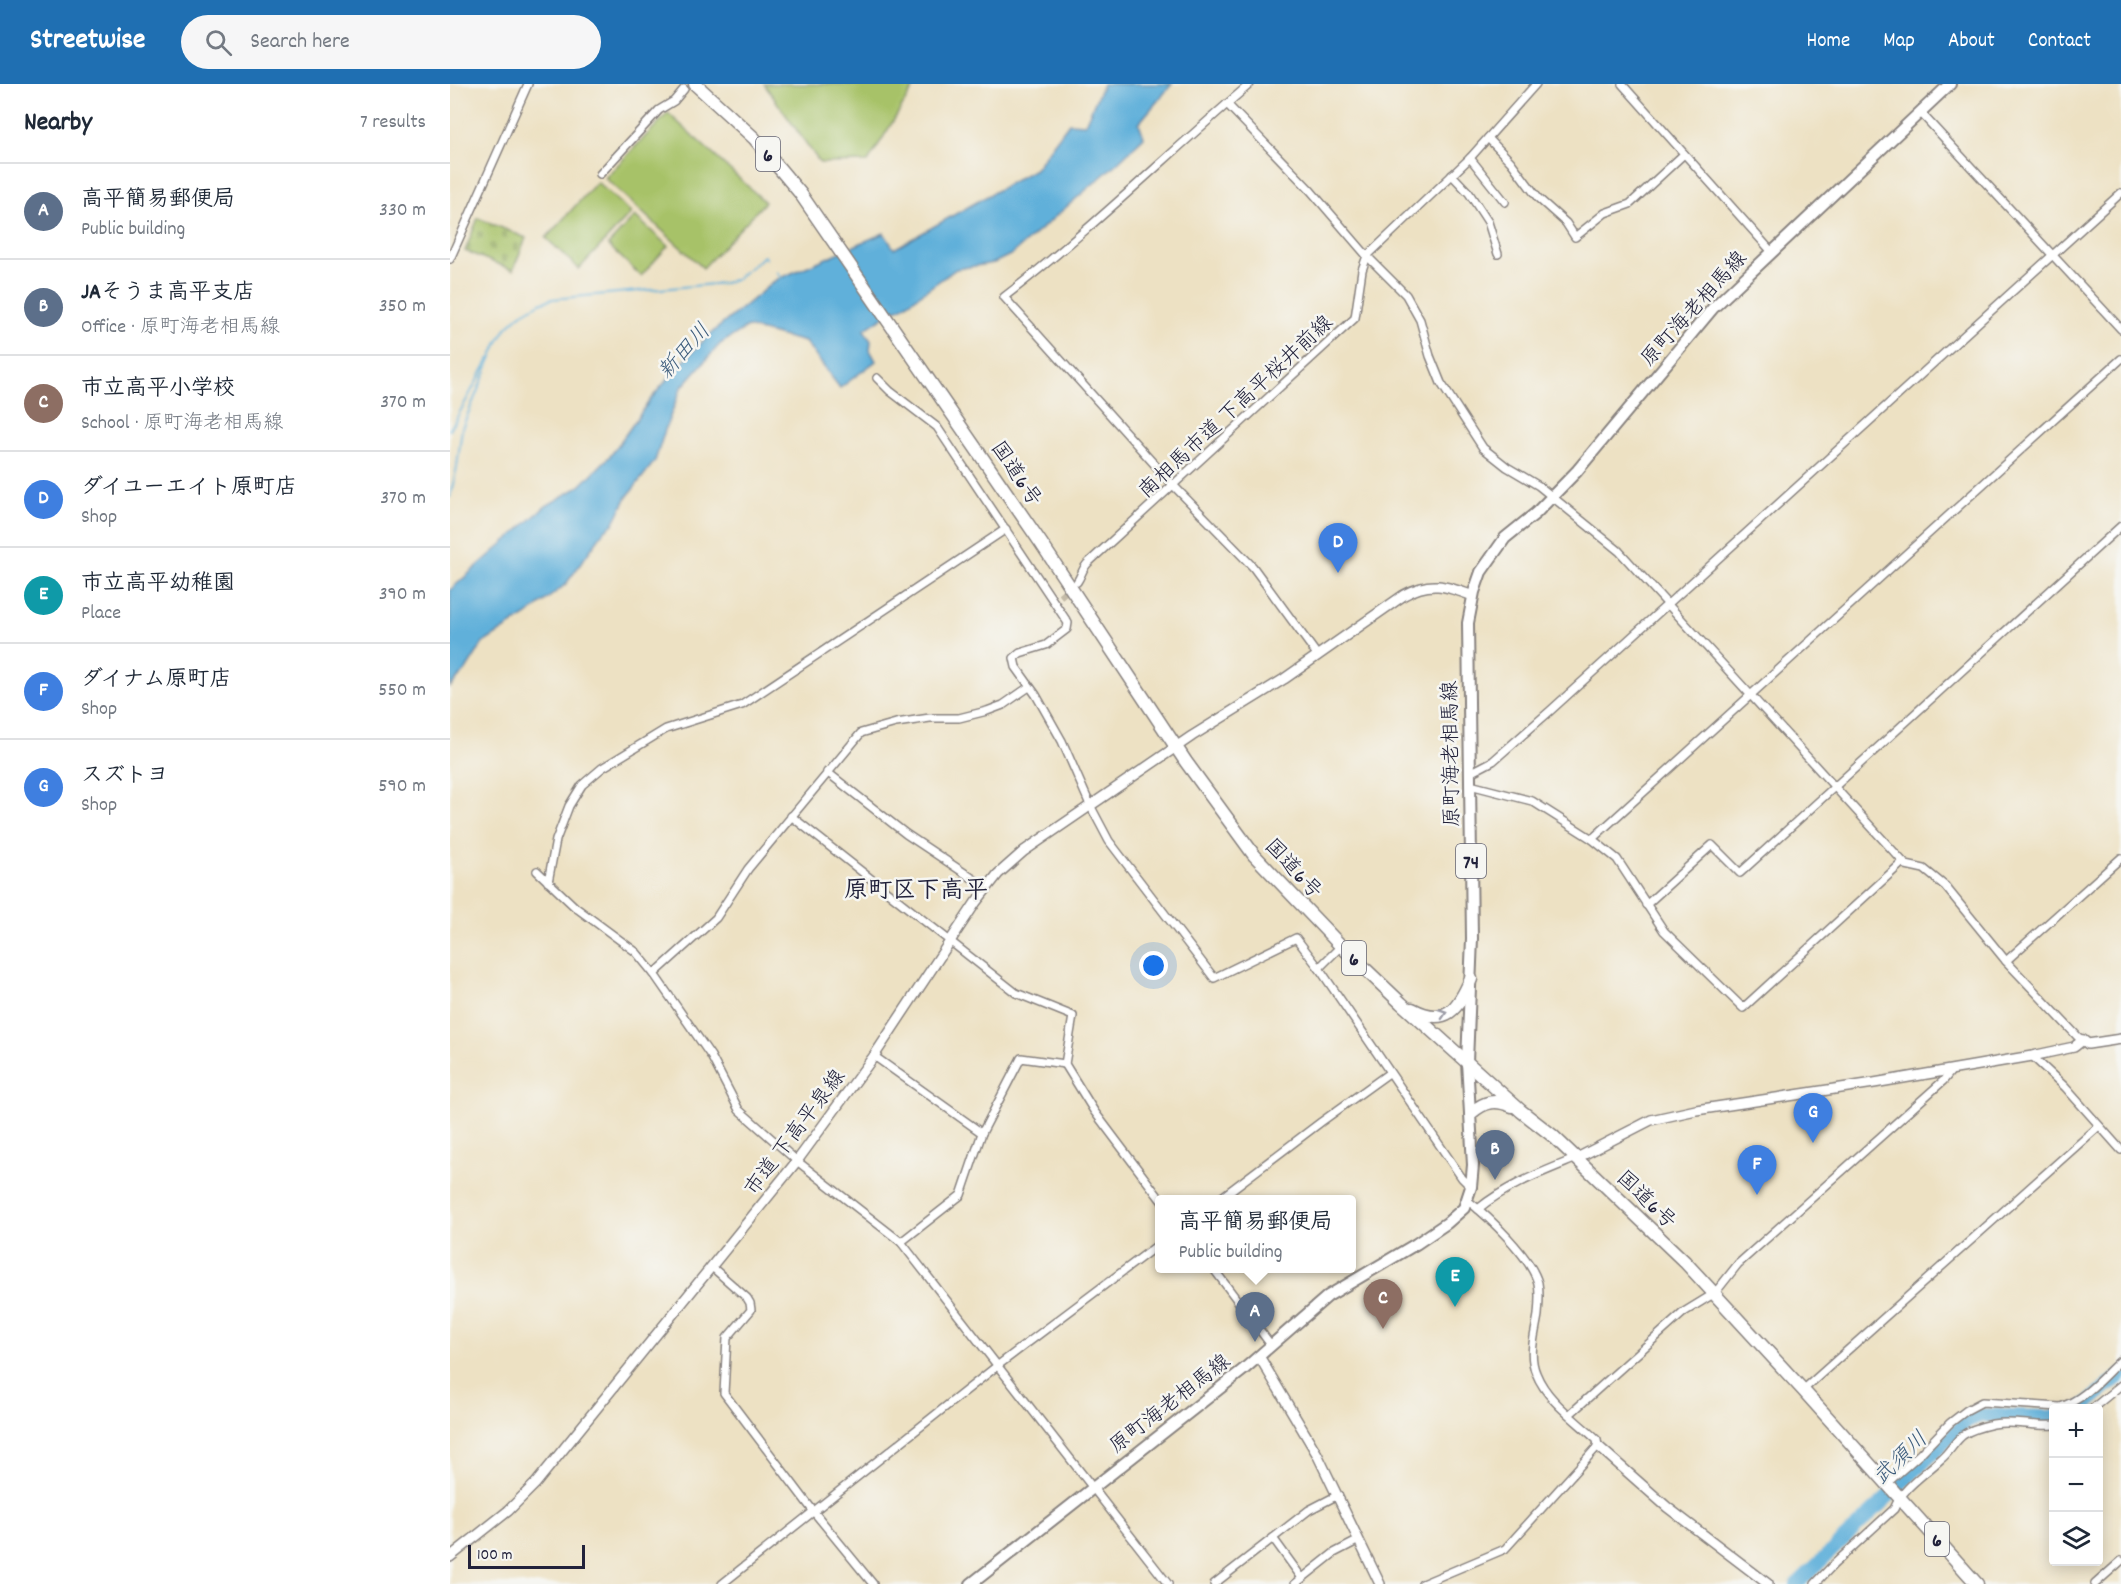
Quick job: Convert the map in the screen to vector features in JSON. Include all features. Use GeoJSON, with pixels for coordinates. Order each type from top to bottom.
{"type":"FeatureCollection","features":[{"type":"Feature","properties":{"kind":"highway","name":"国道6号"},"geometry":{"type":"LineString","coordinates":[[689,86],[740,124],[800,193],[1041,543],[1177,748],[1254,855],[1341,946],[1521,1111],[1577,1158],[1714,1293],[1977,1584]]}},
{"type":"Feature","properties":{"kind":"highway"},"geometry":{"type":"LineString","coordinates":[[1401,1003],[1428,1016],[1442,1016],[1456,1007],[1471,980]]}},
{"type":"Feature","properties":{"kind":"highway"},"geometry":{"type":"LineString","coordinates":[[1471,1113],[1484,1103],[1494,1101],[1505,1103],[1521,1111]]}},
{"type":"Feature","properties":{"kind":"main road","name":"原町海老相馬線"},"geometry":{"type":"LineString","coordinates":[[971,1584],[1258,1356],[1328,1296],[1458,1214],[1467,1200],[1471,1187],[1473,1165],[1467,1062],[1472,938],[1467,656],[1468,623],[1473,596],[1481,572],[1505,538],[1552,497],[1713,308],[1950,84]]}},
{"type":"Feature","properties":{"kind":"street"},"geometry":{"type":"LineString","coordinates":[[450,259],[528,84]]}},
{"type":"Feature","properties":{"kind":"street"},"geometry":{"type":"LineString","coordinates":[[1250,84],[1088,230],[1004,297],[1173,485],[1252,567],[1318,656]]}},
{"type":"Feature","properties":{"kind":"street"},"geometry":{"type":"LineString","coordinates":[[1367,256],[1470,158],[1536,84]]}},
{"type":"Feature","properties":{"kind":"street"},"geometry":{"type":"LineString","coordinates":[[1622,84],[1772,252]]}},
{"type":"Feature","properties":{"kind":"street"},"geometry":{"type":"LineString","coordinates":[[600,174],[660,110],[689,86]]}},
{"type":"Feature","properties":{"kind":"street"},"geometry":{"type":"LineString","coordinates":[[1227,104],[1311,191],[1367,256],[1410,301],[1420,321],[1441,383],[1483,448],[1579,516],[1619,551],[1903,862],[1906,865],[1924,869],[1945,886],[2006,961],[2078,1036],[2088,1044],[2121,1039]]}},
{"type":"Feature","properties":{"kind":"street"},"geometry":{"type":"LineString","coordinates":[[1920,112],[2121,329]]}},
{"type":"Feature","properties":{"kind":"street"},"geometry":{"type":"LineString","coordinates":[[1488,138],[1511,162],[1538,198],[1566,223],[1575,237],[1605,213],[1630,204],[1684,154]]}},
{"type":"Feature","properties":{"kind":"street"},"geometry":{"type":"LineString","coordinates":[[1470,158],[1505,202]]}},
{"type":"Feature","properties":{"kind":"street"},"geometry":{"type":"LineString","coordinates":[[1452,175],[1469,193],[1488,222],[1498,254]]}},
{"type":"Feature","properties":{"kind":"street"},"geometry":{"type":"LineString","coordinates":[[1470,779],[1493,761],[2121,193]]}},
{"type":"Feature","properties":{"kind":"street","name":"南相馬市道 下高平桜井前線"},"geometry":{"type":"LineString","coordinates":[[1077,582],[1082,568],[1089,561],[1355,318],[1362,270],[1367,256]]}},
{"type":"Feature","properties":{"kind":"street"},"geometry":{"type":"LineString","coordinates":[[1592,839],[2121,359]]}},
{"type":"Feature","properties":{"kind":"street"},"geometry":{"type":"LineString","coordinates":[[877,378],[890,391],[937,426],[1006,529],[1057,598],[1068,623],[1067,629],[1046,645],[1020,653],[1014,658],[1016,667],[1036,695],[1062,741],[1091,807],[1109,841],[1212,977],[1217,978],[1293,938],[1297,939],[1462,1178],[1471,1187]]}},
{"type":"Feature","properties":{"kind":"street"},"geometry":{"type":"LineString","coordinates":[[1646,905],[1712,845],[1740,873],[2121,526]]}},
{"type":"Feature","properties":{"kind":"street"},"geometry":{"type":"LineString","coordinates":[[548,882],[556,840],[569,806],[582,785],[602,768],[666,729],[742,705],[1006,529]]}},
{"type":"Feature","properties":{"kind":"street","name":"市道 下高平泉線"},"geometry":{"type":"LineString","coordinates":[[450,1557],[508,1511],[536,1483],[797,1161],[874,1056],[950,941],[998,874],[1024,851],[1192,736],[1284,679],[1419,587],[1436,585],[1473,596]]}},
{"type":"Feature","properties":{"kind":"street"},"geometry":{"type":"LineString","coordinates":[[654,974],[716,918],[748,869],[861,733],[896,723],[920,719],[959,718],[987,711],[1003,705],[1029,687]]}},
{"type":"Feature","properties":{"kind":"street"},"geometry":{"type":"LineString","coordinates":[[827,772],[906,834],[987,888]]}},
{"type":"Feature","properties":{"kind":"street"},"geometry":{"type":"LineString","coordinates":[[1470,779],[1532,801],[1592,839],[1617,859],[1664,931],[1743,1008],[1903,862]]}},
{"type":"Feature","properties":{"kind":"street"},"geometry":{"type":"LineString","coordinates":[[791,816],[1016,993],[1073,1016],[1065,1064],[1094,1111],[1157,1195]]}},
{"type":"Feature","properties":{"kind":"street"},"geometry":{"type":"LineString","coordinates":[[2006,961],[2121,858]]}},
{"type":"Feature","properties":{"kind":"street"},"geometry":{"type":"LineString","coordinates":[[537,872],[587,917],[628,945],[654,974],[711,1056],[739,1110],[797,1161],[901,1242],[1168,1584]]}},
{"type":"Feature","properties":{"kind":"street"},"geometry":{"type":"LineString","coordinates":[[1319,968],[1341,946]]}},
{"type":"Feature","properties":{"kind":"street"},"geometry":{"type":"LineString","coordinates":[[1478,1209],[1490,1199],[1522,1181],[1577,1158],[1651,1120],[1695,1110],[2032,1056],[2074,1047],[2083,1040]]}},
{"type":"Feature","properties":{"kind":"street"},"geometry":{"type":"LineString","coordinates":[[874,1056],[982,1133]]}},
{"type":"Feature","properties":{"kind":"street"},"geometry":{"type":"LineString","coordinates":[[2032,1056],[2065,1087],[2121,1150]]}},
{"type":"Feature","properties":{"kind":"street"},"geometry":{"type":"LineString","coordinates":[[901,1242],[961,1195],[982,1133],[1021,1058],[1065,1064]]}},
{"type":"Feature","properties":{"kind":"street"},"geometry":{"type":"LineString","coordinates":[[1570,1414],[1684,1312],[1714,1293],[1738,1264],[1943,1081],[1952,1070]]}},
{"type":"Feature","properties":{"kind":"street"},"geometry":{"type":"LineString","coordinates":[[1225,1195],[1389,1073]]}},
{"type":"Feature","properties":{"kind":"street"},"geometry":{"type":"LineString","coordinates":[[1803,1390],[2099,1125]]}},
{"type":"Feature","properties":{"kind":"street"},"geometry":{"type":"LineString","coordinates":[[1467,1200],[1522,1254],[1533,1272],[1539,1295],[1532,1362],[1544,1389],[1597,1440],[1598,1446],[1667,1507],[1768,1584]]}},
{"type":"Feature","properties":{"kind":"street"},"geometry":{"type":"LineString","coordinates":[[722,1584],[997,1366],[1155,1248]]}},
{"type":"Feature","properties":{"kind":"street"},"geometry":{"type":"LineString","coordinates":[[711,1267],[747,1298],[751,1310],[728,1338],[724,1393],[814,1512],[873,1584]]}},
{"type":"Feature","properties":{"kind":"street"},"geometry":{"type":"LineString","coordinates":[[1216,1273],[1271,1345]]}},
{"type":"Feature","properties":{"kind":"street"},"geometry":{"type":"LineString","coordinates":[[1258,1356],[1317,1454],[1380,1584]]}},
{"type":"Feature","properties":{"kind":"street"},"geometry":{"type":"LineString","coordinates":[[1815,1584],[1894,1509],[1893,1490],[1920,1454],[1950,1423],[1967,1410],[1982,1402],[2060,1407],[2070,1404],[2081,1397],[2121,1360]]}},
{"type":"Feature","properties":{"kind":"street"},"geometry":{"type":"LineString","coordinates":[[2098,1404],[2121,1386]]}},
{"type":"Feature","properties":{"kind":"street"},"geometry":{"type":"LineString","coordinates":[[1893,1490],[1943,1458],[1952,1444],[1965,1434],[1996,1424],[2049,1425]]}},
{"type":"Feature","properties":{"kind":"street"},"geometry":{"type":"LineString","coordinates":[[1422,1584],[1505,1549],[1598,1446]]}},
{"type":"Feature","properties":{"kind":"street"},"geometry":{"type":"LineString","coordinates":[[1214,1584],[1309,1510],[1338,1495]]}},
{"type":"Feature","properties":{"kind":"street"},"geometry":{"type":"LineString","coordinates":[[1273,1538],[1302,1578]]}},
{"type":"Feature","properties":{"kind":"street"},"geometry":{"type":"LineString","coordinates":[[1295,1584],[1334,1553],[1359,1539]]}},
{"type":"Feature","properties":{"kind":"street"},"geometry":{"type":"LineString","coordinates":[[2095,1584],[2121,1561]]}},
{"type":"Feature","properties":{"kind":"green space"},"geometry":{"type":"Polygon","coordinates":[[[764,84],[916,84],[868,162],[820,163],[764,84]]]}},
{"type":"Feature","properties":{"kind":"green space"},"geometry":{"type":"Polygon","coordinates":[[[668,113],[765,202],[703,268],[605,178],[668,113]]]}},
{"type":"Feature","properties":{"kind":"green space"},"geometry":{"type":"Polygon","coordinates":[[[597,182],[631,213],[579,269],[546,238],[597,182]]]}},
{"type":"Feature","properties":{"kind":"green space"},"geometry":{"type":"Polygon","coordinates":[[[635,216],[668,246],[641,276],[608,245],[635,216]]]}},
{"type":"Feature","properties":{"kind":"green space"},"geometry":{"type":"Polygon","coordinates":[[[478,218],[526,238],[513,270],[465,251],[478,218]]]}},
{"type":"Feature","properties":{"kind":"water"},"geometry":{"type":"Polygon","coordinates":[[[1103,84],[1172,84],[1139,123],[1144,137],[1012,254],[994,263],[956,269],[901,308],[894,310],[864,330],[871,341],[870,350],[876,361],[840,388],[805,342],[747,327],[720,344],[681,388],[655,461],[627,497],[613,524],[604,531],[566,584],[527,615],[483,643],[466,670],[450,687],[450,590],[546,506],[580,486],[611,455],[650,400],[708,336],[776,280],[884,233],[894,249],[1035,169],[1069,123],[1085,124],[1103,84]]]}},
{"type":"Feature","properties":{"kind":"waterway"},"geometry":{"type":"LineString","coordinates":[[450,497],[462,428],[498,342],[507,327],[521,314],[552,299],[725,283],[736,279],[764,256],[766,259]]}},
{"type":"Feature","properties":{"kind":"waterway"},"geometry":{"type":"LineString","coordinates":[[777,272],[783,280]]}},
{"type":"Feature","properties":{"kind":"waterway"},"geometry":{"type":"LineString","coordinates":[[450,430],[489,359]]}},
{"type":"Feature","properties":{"kind":"waterway","name":"武須川"},"geometry":{"type":"LineString","coordinates":[[2087,1404],[2121,1375]]}},
{"type":"Feature","properties":{"kind":"waterway","name":"武須川"},"geometry":{"type":"LineString","coordinates":[[1797,1584],[1967,1421],[1981,1415],[2049,1417]]}},
{"type":"Feature","properties":{"kind":"tunnel"},"geometry":{"type":"LineString","coordinates":[[1060,596],[1072,586]]}},
{"type":"Feature","properties":{"kind":"place","name":"ダイユーエイト原町店"},"geometry":{"type":"Point","coordinates":[1338,573]}},
{"type":"Feature","properties":{"kind":"place","name":"スズトヨ"},"geometry":{"type":"Point","coordinates":[1813,1143]}},
{"type":"Feature","properties":{"kind":"place","name":"JAそうま高平支店"},"geometry":{"type":"Point","coordinates":[1495,1180]}},
{"type":"Feature","properties":{"kind":"place","name":"ダイナム原町店"},"geometry":{"type":"Point","coordinates":[1757,1195]}},
{"type":"Feature","properties":{"kind":"place","name":"市立高平幼稚園"},"geometry":{"type":"Point","coordinates":[1455,1307]}},
{"type":"Feature","properties":{"kind":"place","name":"市立高平小学校"},"geometry":{"type":"Point","coordinates":[1383,1329]}},
{"type":"Feature","properties":{"kind":"place","name":"高平簡易郵便局"},"geometry":{"type":"Point","coordinates":[1255,1342]}},
{"type":"Feature","properties":{"kind":"district","name":"原町区下高平"},"geometry":{"type":"Point","coordinates":[916,889]}},
{"type":"Feature","properties":{"kind":"water label","name":"新田川"},"geometry":{"type":"Point","coordinates":[683,350]}}]}
